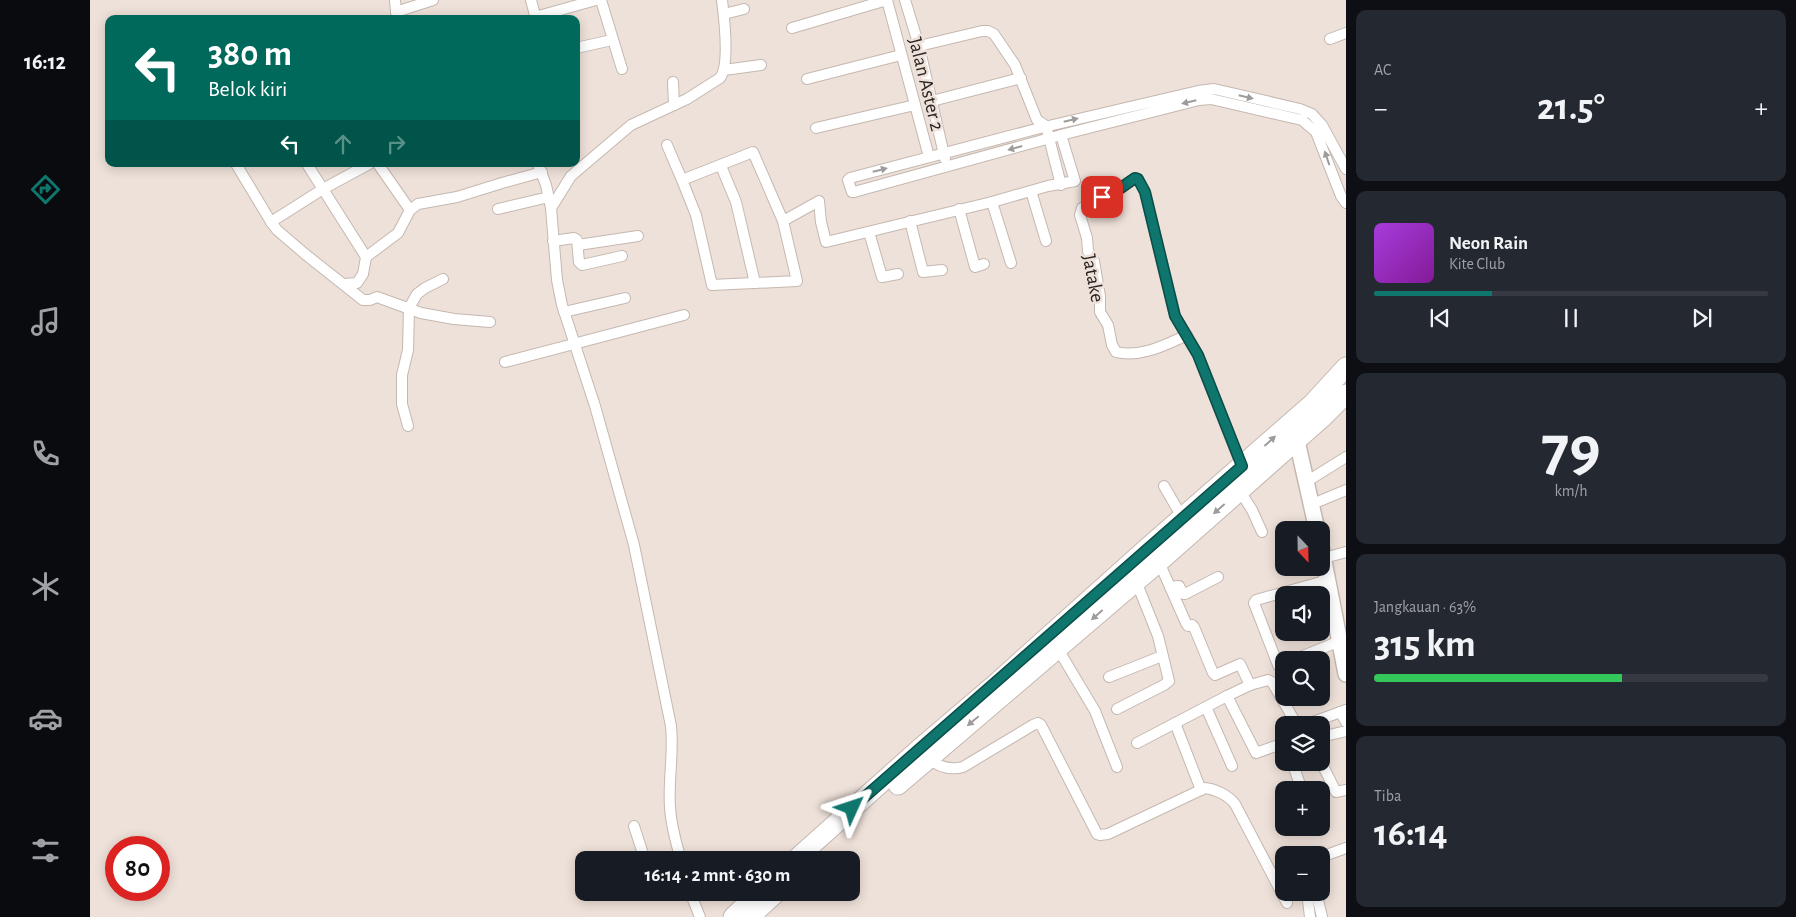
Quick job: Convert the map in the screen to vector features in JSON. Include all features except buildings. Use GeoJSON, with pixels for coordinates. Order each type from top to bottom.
{"type":"FeatureCollection","features":[{"type":"Feature","properties":{"kind":"highway"},"geometry":{"type":"LineString","coordinates":[[806,851],[923,754],[1058,649],[1159,562],[1244,479],[1292,422],[1312,404],[1346,367]]}},
{"type":"Feature","properties":{"kind":"highway"},"geometry":{"type":"LineString","coordinates":[[923,754],[993,686],[1182,517],[1244,479],[1298,440],[1346,394]]}},
{"type":"Feature","properties":{"kind":"highway"},"geometry":{"type":"LineString","coordinates":[[821,851],[871,799]]}},
{"type":"Feature","properties":{"kind":"highway"},"geometry":{"type":"LineString","coordinates":[[732,917],[749,901]]}},
{"type":"Feature","properties":{"kind":"highway"},"geometry":{"type":"LineString","coordinates":[[751,917],[768,901]]}},
{"type":"Feature","properties":{"kind":"street"},"geometry":{"type":"LineString","coordinates":[[395,0],[398,15],[432,0]]}},
{"type":"Feature","properties":{"kind":"street"},"geometry":{"type":"LineString","coordinates":[[531,0],[535,15]]}},
{"type":"Feature","properties":{"kind":"street"},"geometry":{"type":"LineString","coordinates":[[546,15],[596,0]]}},
{"type":"Feature","properties":{"kind":"street"},"geometry":{"type":"LineString","coordinates":[[601,0],[622,69]]}},
{"type":"Feature","properties":{"kind":"street"},"geometry":{"type":"LineString","coordinates":[[498,209],[550,202],[571,176],[631,125],[710,86],[720,78],[724,70],[724,14],[722,0]]}},
{"type":"Feature","properties":{"kind":"street"},"geometry":{"type":"LineString","coordinates":[[792,28],[887,0],[930,157]]}},
{"type":"Feature","properties":{"kind":"street","name":"Jalan Aster 2"},"geometry":{"type":"LineString","coordinates":[[905,0],[919,46],[947,168]]}},
{"type":"Feature","properties":{"kind":"street"},"geometry":{"type":"LineString","coordinates":[[724,14],[744,9]]}},
{"type":"Feature","properties":{"kind":"street"},"geometry":{"type":"LineString","coordinates":[[919,46],[988,31],[994,34],[1015,65],[1021,78],[1035,125],[1036,142]]}},
{"type":"Feature","properties":{"kind":"street"},"geometry":{"type":"LineString","coordinates":[[1330,39],[1346,33]]}},
{"type":"Feature","properties":{"kind":"street"},"geometry":{"type":"LineString","coordinates":[[580,47],[612,40]]}},
{"type":"Feature","properties":{"kind":"street"},"geometry":{"type":"LineString","coordinates":[[807,79],[901,55]]}},
{"type":"Feature","properties":{"kind":"street"},"geometry":{"type":"LineString","coordinates":[[724,70],[761,65]]}},
{"type":"Feature","properties":{"kind":"street"},"geometry":{"type":"LineString","coordinates":[[932,101],[1021,78]]}},
{"type":"Feature","properties":{"kind":"street"},"geometry":{"type":"LineString","coordinates":[[673,82],[674,105]]}},
{"type":"Feature","properties":{"kind":"street"},"geometry":{"type":"LineString","coordinates":[[1346,169],[1322,125],[1312,114],[1300,109],[1213,94],[1184,93],[1046,126],[1035,125],[930,157],[850,178],[848,182],[852,192],[947,168],[1061,135],[1199,100],[1213,94],[1302,120],[1309,125],[1316,132],[1341,196],[1346,203]]}},
{"type":"Feature","properties":{"kind":"street"},"geometry":{"type":"LineString","coordinates":[[816,128],[915,105]]}},
{"type":"Feature","properties":{"kind":"street"},"geometry":{"type":"LineString","coordinates":[[1046,126],[1061,184]]}},
{"type":"Feature","properties":{"kind":"street"},"geometry":{"type":"LineString","coordinates":[[783,221],[819,201],[821,222],[826,242],[1075,181],[1061,135]]}},
{"type":"Feature","properties":{"kind":"street"},"geometry":{"type":"LineString","coordinates":[[667,145],[696,215],[712,285],[797,281],[783,221],[753,152],[722,166],[682,180]]}},
{"type":"Feature","properties":{"kind":"street"},"geometry":{"type":"LineString","coordinates":[[722,166],[736,202],[756,283]]}},
{"type":"Feature","properties":{"kind":"street"},"geometry":{"type":"LineString","coordinates":[[238,167],[271,222],[283,235],[363,300],[377,297],[421,313],[454,319],[490,322]]}},
{"type":"Feature","properties":{"kind":"street"},"geometry":{"type":"LineString","coordinates":[[309,167],[366,257],[366,266],[357,283],[344,284]]}},
{"type":"Feature","properties":{"kind":"street"},"geometry":{"type":"LineString","coordinates":[[271,222],[323,189],[363,167]]}},
{"type":"Feature","properties":{"kind":"street"},"geometry":{"type":"LineString","coordinates":[[380,167],[410,210]]}},
{"type":"Feature","properties":{"kind":"street"},"geometry":{"type":"LineString","coordinates":[[366,257],[398,233],[410,210],[418,204],[457,197],[502,183],[540,168],[550,202],[552,241],[557,280],[564,312],[608,449],[634,544],[671,726],[673,740],[670,807],[679,851]]}},
{"type":"Feature","properties":{"kind":"street","name":"Jatake"},"geometry":{"type":"LineString","coordinates":[[1135,178],[1138,179],[1145,192],[1169,287],[1172,308],[1187,335],[1146,351],[1127,354],[1116,352],[1112,344],[1108,325],[1100,312],[1100,296],[1095,267],[1088,251],[1087,238],[1080,210],[1115,192],[1135,178]]}},
{"type":"Feature","properties":{"kind":"street"},"geometry":{"type":"LineString","coordinates":[[1031,191],[1046,241]]}},
{"type":"Feature","properties":{"kind":"street"},"geometry":{"type":"LineString","coordinates":[[992,202],[1011,263]]}},
{"type":"Feature","properties":{"kind":"street"},"geometry":{"type":"LineString","coordinates":[[959,209],[975,267],[984,264]]}},
{"type":"Feature","properties":{"kind":"street"},"geometry":{"type":"LineString","coordinates":[[910,221],[923,272],[942,270]]}},
{"type":"Feature","properties":{"kind":"street"},"geometry":{"type":"LineString","coordinates":[[869,232],[882,276],[898,274]]}},
{"type":"Feature","properties":{"kind":"street"},"geometry":{"type":"LineString","coordinates":[[578,245],[638,236]]}},
{"type":"Feature","properties":{"kind":"street"},"geometry":{"type":"LineString","coordinates":[[552,241],[574,238],[577,240],[579,262],[582,265],[622,256]]}},
{"type":"Feature","properties":{"kind":"street"},"geometry":{"type":"LineString","coordinates":[[408,426],[402,404],[402,375],[408,350],[409,308],[417,294],[443,279]]}},
{"type":"Feature","properties":{"kind":"street"},"geometry":{"type":"LineString","coordinates":[[564,312],[625,298]]}},
{"type":"Feature","properties":{"kind":"street"},"geometry":{"type":"LineString","coordinates":[[505,362],[684,315]]}},
{"type":"Feature","properties":{"kind":"street"},"geometry":{"type":"LineString","coordinates":[[1187,335],[1198,355],[1244,479],[1252,510],[1262,532]]}},
{"type":"Feature","properties":{"kind":"street"},"geometry":{"type":"LineString","coordinates":[[1292,422],[1298,440],[1314,521]]}},
{"type":"Feature","properties":{"kind":"street"},"geometry":{"type":"LineString","coordinates":[[1306,482],[1346,458]]}},
{"type":"Feature","properties":{"kind":"street"},"geometry":{"type":"LineString","coordinates":[[1164,486],[1182,517]]}},
{"type":"Feature","properties":{"kind":"street"},"geometry":{"type":"LineString","coordinates":[[1310,505],[1346,490]]}},
{"type":"Feature","properties":{"kind":"street"},"geometry":{"type":"LineString","coordinates":[[1330,552],[1346,552]]}},
{"type":"Feature","properties":{"kind":"street"},"geometry":{"type":"LineString","coordinates":[[1159,562],[1187,625],[1193,626],[1213,673],[1215,675],[1240,664],[1250,685]]}},
{"type":"Feature","properties":{"kind":"street"},"geometry":{"type":"LineString","coordinates":[[1327,576],[1346,674]]}},
{"type":"Feature","properties":{"kind":"street"},"geometry":{"type":"LineString","coordinates":[[1170,587],[1179,586],[1183,594],[1185,594],[1218,577]]}},
{"type":"Feature","properties":{"kind":"street"},"geometry":{"type":"LineString","coordinates":[[1275,657],[1254,603],[1256,600],[1328,580]]}},
{"type":"Feature","properties":{"kind":"street"},"geometry":{"type":"LineString","coordinates":[[1117,709],[1167,683],[1169,678],[1152,618],[1136,581]]}},
{"type":"Feature","properties":{"kind":"street"},"geometry":{"type":"LineString","coordinates":[[1316,651],[1340,642]]}},
{"type":"Feature","properties":{"kind":"street"},"geometry":{"type":"LineString","coordinates":[[1058,649],[1095,711],[1117,767]]}},
{"type":"Feature","properties":{"kind":"street"},"geometry":{"type":"LineString","coordinates":[[1109,676],[1162,656]]}},
{"type":"Feature","properties":{"kind":"street"},"geometry":{"type":"LineString","coordinates":[[1137,743],[1227,696],[1265,680],[1270,680],[1292,716]]}},
{"type":"Feature","properties":{"kind":"street"},"geometry":{"type":"LineString","coordinates":[[1227,696],[1256,753],[1275,746]]}},
{"type":"Feature","properties":{"kind":"street"},"geometry":{"type":"LineString","coordinates":[[1206,707],[1232,766]]}},
{"type":"Feature","properties":{"kind":"street"},"geometry":{"type":"LineString","coordinates":[[1329,716],[1343,711],[1346,722]]}},
{"type":"Feature","properties":{"kind":"street"},"geometry":{"type":"LineString","coordinates":[[923,754],[946,769],[952,770],[963,767],[1033,724],[1038,723],[1042,725],[1097,834],[1100,835],[1108,834],[1201,790],[1212,788],[1232,800],[1287,903]]}},
{"type":"Feature","properties":{"kind":"street"},"geometry":{"type":"LineString","coordinates":[[1175,723],[1201,790]]}},
{"type":"Feature","properties":{"kind":"street"},"geometry":{"type":"LineString","coordinates":[[1330,735],[1346,731]]}},
{"type":"Feature","properties":{"kind":"street"},"geometry":{"type":"LineString","coordinates":[[1326,771],[1336,792],[1346,790]]}},
{"type":"Feature","properties":{"kind":"street"},"geometry":{"type":"LineString","coordinates":[[634,826],[642,851]]}},
{"type":"Feature","properties":{"kind":"street"},"geometry":{"type":"LineString","coordinates":[[1330,854],[1346,848]]}},
{"type":"Feature","properties":{"kind":"street"},"geometry":{"type":"LineString","coordinates":[[694,901],[700,917]]}},
{"type":"Feature","properties":{"kind":"street"},"geometry":{"type":"LineString","coordinates":[[1308,901],[1310,917]]}},
{"type":"Feature","properties":{"kind":"street"},"geometry":{"type":"LineString","coordinates":[[1318,901],[1322,917]]}},
{"type":"Feature","properties":{"kind":"route"},"geometry":{"type":"LineString","coordinates":[[852,808],[1242,466],[1198,355],[1172,308],[1169,287],[1145,192],[1138,179],[1135,178],[1115,192],[1102,197]]}}]}
